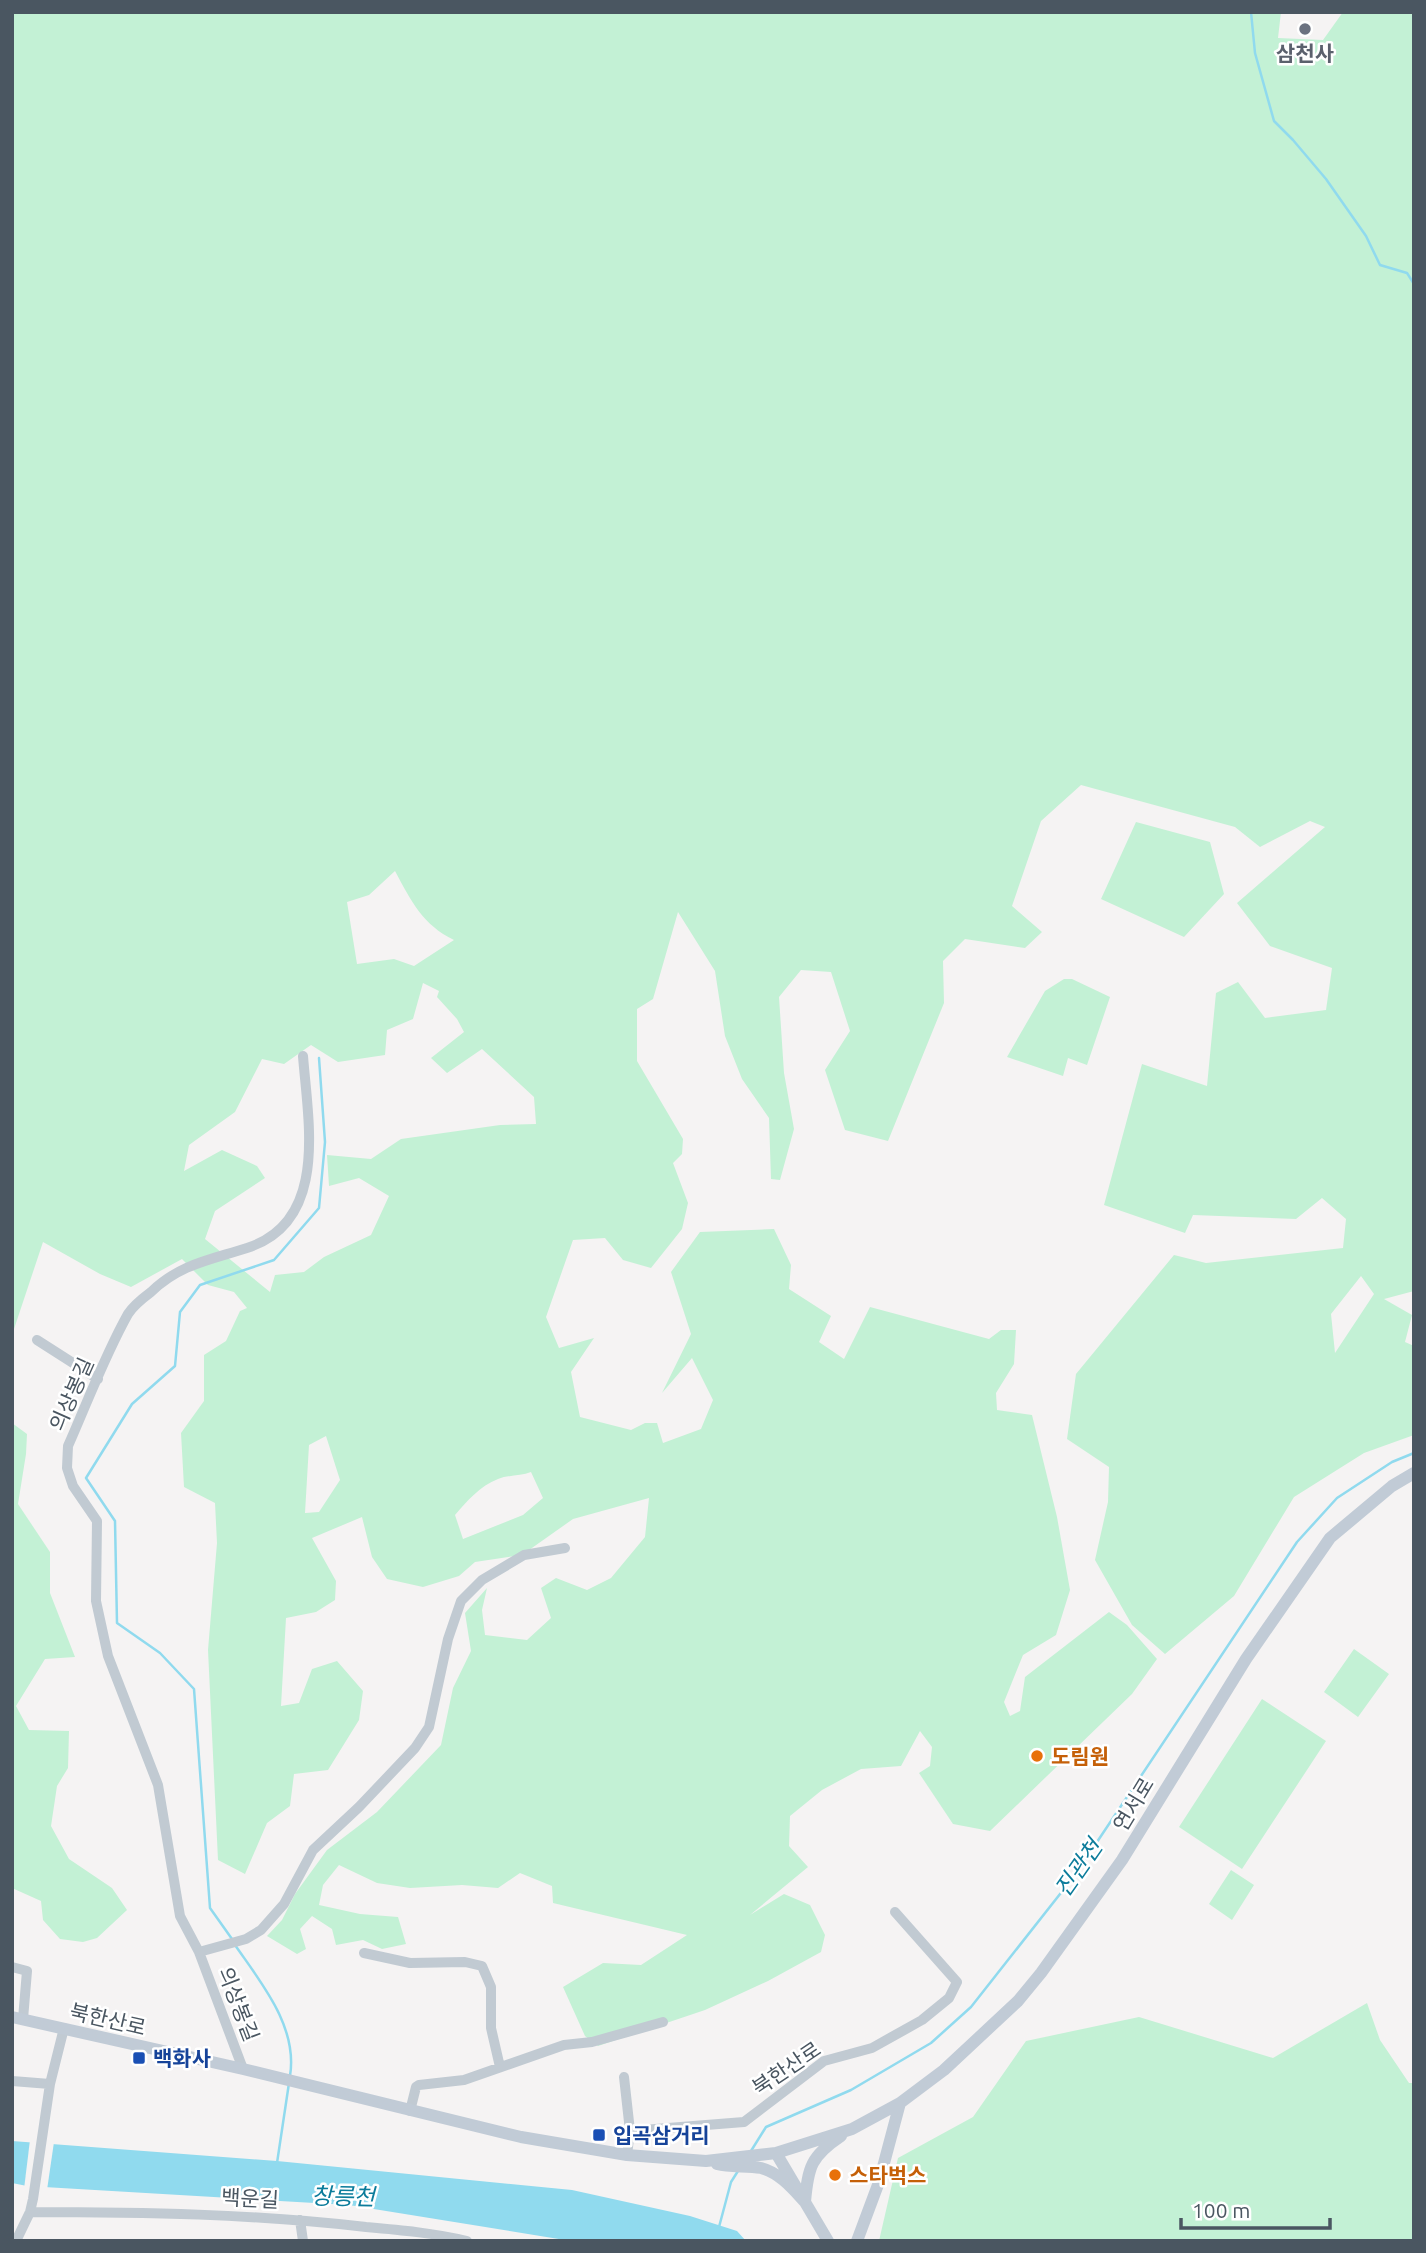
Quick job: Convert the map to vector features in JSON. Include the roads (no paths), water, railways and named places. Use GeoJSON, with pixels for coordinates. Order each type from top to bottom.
{"type":"FeatureCollection","features":[{"type":"Feature","properties":{"kind":"main road","name":"연서로"},"geometry":{"type":"LineString","coordinates":[[706,2161],[776,2153],[852,2129],[900,2103],[987,2033],[1041,1973],[1122,1860],[1246,1659],[1330,1538],[1391,1486],[1414,1473]]}},
{"type":"Feature","properties":{"kind":"main road","name":"북한산로"},"geometry":{"type":"LineString","coordinates":[[18,2018],[243,2069],[410,2111]]}},
{"type":"Feature","properties":{"kind":"main road"},"geometry":{"type":"LineString","coordinates":[[858,2241],[879,2182],[900,2103]]}},
{"type":"Feature","properties":{"kind":"main road"},"geometry":{"type":"LineString","coordinates":[[410,2111],[521,2137],[627,2155],[761,2168],[786,2182],[805,2202]]}},
{"type":"Feature","properties":{"kind":"main road"},"geometry":{"type":"LineString","coordinates":[[805,2202],[813,2160],[852,2129]]}},
{"type":"Feature","properties":{"kind":"main road"},"geometry":{"type":"LineString","coordinates":[[776,2153],[828,2241]]}},
{"type":"Feature","properties":{"kind":"street","name":"의상봉길"},"geometry":{"type":"LineString","coordinates":[[243,2069],[199,1952],[180,1916],[158,1785],[108,1656],[96,1601],[97,1521],[73,1486],[67,1468],[68,1446],[129,1312],[153,1289],[182,1268],[265,1242],[279,1231],[299,1201],[310,1166],[303,1056]]}},
{"type":"Feature","properties":{"kind":"street"},"geometry":{"type":"LineString","coordinates":[[37,1340],[98,1379]]}},
{"type":"Feature","properties":{"kind":"street","name":"의상봉길"},"geometry":{"type":"LineString","coordinates":[[199,1952],[246,1939],[261,1930],[284,1903],[313,1850],[359,1807],[415,1748],[429,1727],[448,1639],[461,1601],[482,1580],[524,1555],[565,1548]]}},
{"type":"Feature","properties":{"kind":"street","name":"북한산로"},"geometry":{"type":"LineString","coordinates":[[630,2131],[744,2122],[824,2060],[872,2048],[922,2020],[949,1998],[957,1982],[895,1912]]}},
{"type":"Feature","properties":{"kind":"street"},"geometry":{"type":"LineString","coordinates":[[364,1953],[410,1963],[465,1962],[482,1966],[491,1987],[491,2028],[500,2067]]}},
{"type":"Feature","properties":{"kind":"street"},"geometry":{"type":"LineString","coordinates":[[12,1967],[27,1971],[18,2018]]}},
{"type":"Feature","properties":{"kind":"street"},"geometry":{"type":"LineString","coordinates":[[410,2111],[414,2093],[419,2085],[464,2080],[564,2045],[592,2042],[663,2022]]}},
{"type":"Feature","properties":{"kind":"street"},"geometry":{"type":"LineString","coordinates":[[16,2241],[33,2199],[50,2084],[64,2028]]}},
{"type":"Feature","properties":{"kind":"street"},"geometry":{"type":"LineString","coordinates":[[624,2077],[630,2131],[627,2155]]}},
{"type":"Feature","properties":{"kind":"street"},"geometry":{"type":"LineString","coordinates":[[12,2081],[50,2084]]}},
{"type":"Feature","properties":{"kind":"street","name":"백운길"},"geometry":{"type":"LineString","coordinates":[[30,2212],[173,2213],[300,2220],[442,2235],[467,2241]]}},
{"type":"Feature","properties":{"kind":"street"},"geometry":{"type":"LineString","coordinates":[[300,2220],[303,2241]]}},
{"type":"Feature","properties":{"kind":"water","name":"창릉천"},"geometry":{"type":"Polygon","coordinates":[[[12,2141],[277,2161],[572,2190],[690,2216],[737,2231],[746,2241],[571,2241],[349,2205],[27,2186],[12,2183],[12,2141]]]}},
{"type":"Feature","properties":{"kind":"waterway"},"geometry":{"type":"LineString","coordinates":[[1251,12],[1255,53],[1274,121],[1326,179],[1366,236],[1380,265],[1407,273],[1414,284]]}},
{"type":"Feature","properties":{"kind":"waterway"},"geometry":{"type":"LineString","coordinates":[[232,1939],[210,1908],[194,1689],[160,1653],[117,1623],[115,1521],[86,1478],[132,1404],[175,1366],[180,1312],[200,1285],[274,1260],[319,1208],[325,1142],[319,1058]]}},
{"type":"Feature","properties":{"kind":"waterway","name":"진관천"},"geometry":{"type":"LineString","coordinates":[[751,2151],[766,2127],[851,2090],[931,2043],[971,2007],[1075,1875],[1297,1542],[1337,1498],[1392,1462],[1414,1453]]}},
{"type":"Feature","properties":{"kind":"waterway"},"geometry":{"type":"LineString","coordinates":[[235,1945],[276,2007],[283,2023],[289,2040],[290,2076]]}},
{"type":"Feature","properties":{"kind":"waterway"},"geometry":{"type":"LineString","coordinates":[[277,2163],[289,2083]]}},
{"type":"Feature","properties":{"kind":"waterway","name":"진관천"},"geometry":{"type":"LineString","coordinates":[[719,2227],[731,2182],[738,2171]]}},
{"type":"Feature","properties":{"kind":"place","name":"삼천사"},"geometry":{"type":"Point","coordinates":[1305,29]}},
{"type":"Feature","properties":{"kind":"place","name":"도림원"},"geometry":{"type":"Point","coordinates":[1037,1756]}},
{"type":"Feature","properties":{"kind":"place","name":"백화사"},"geometry":{"type":"Point","coordinates":[139,2058]}},
{"type":"Feature","properties":{"kind":"place","name":"입곡삼거리"},"geometry":{"type":"Point","coordinates":[599,2135]}},
{"type":"Feature","properties":{"kind":"place","name":"스타벅스"},"geometry":{"type":"Point","coordinates":[835,2175]}}]}
